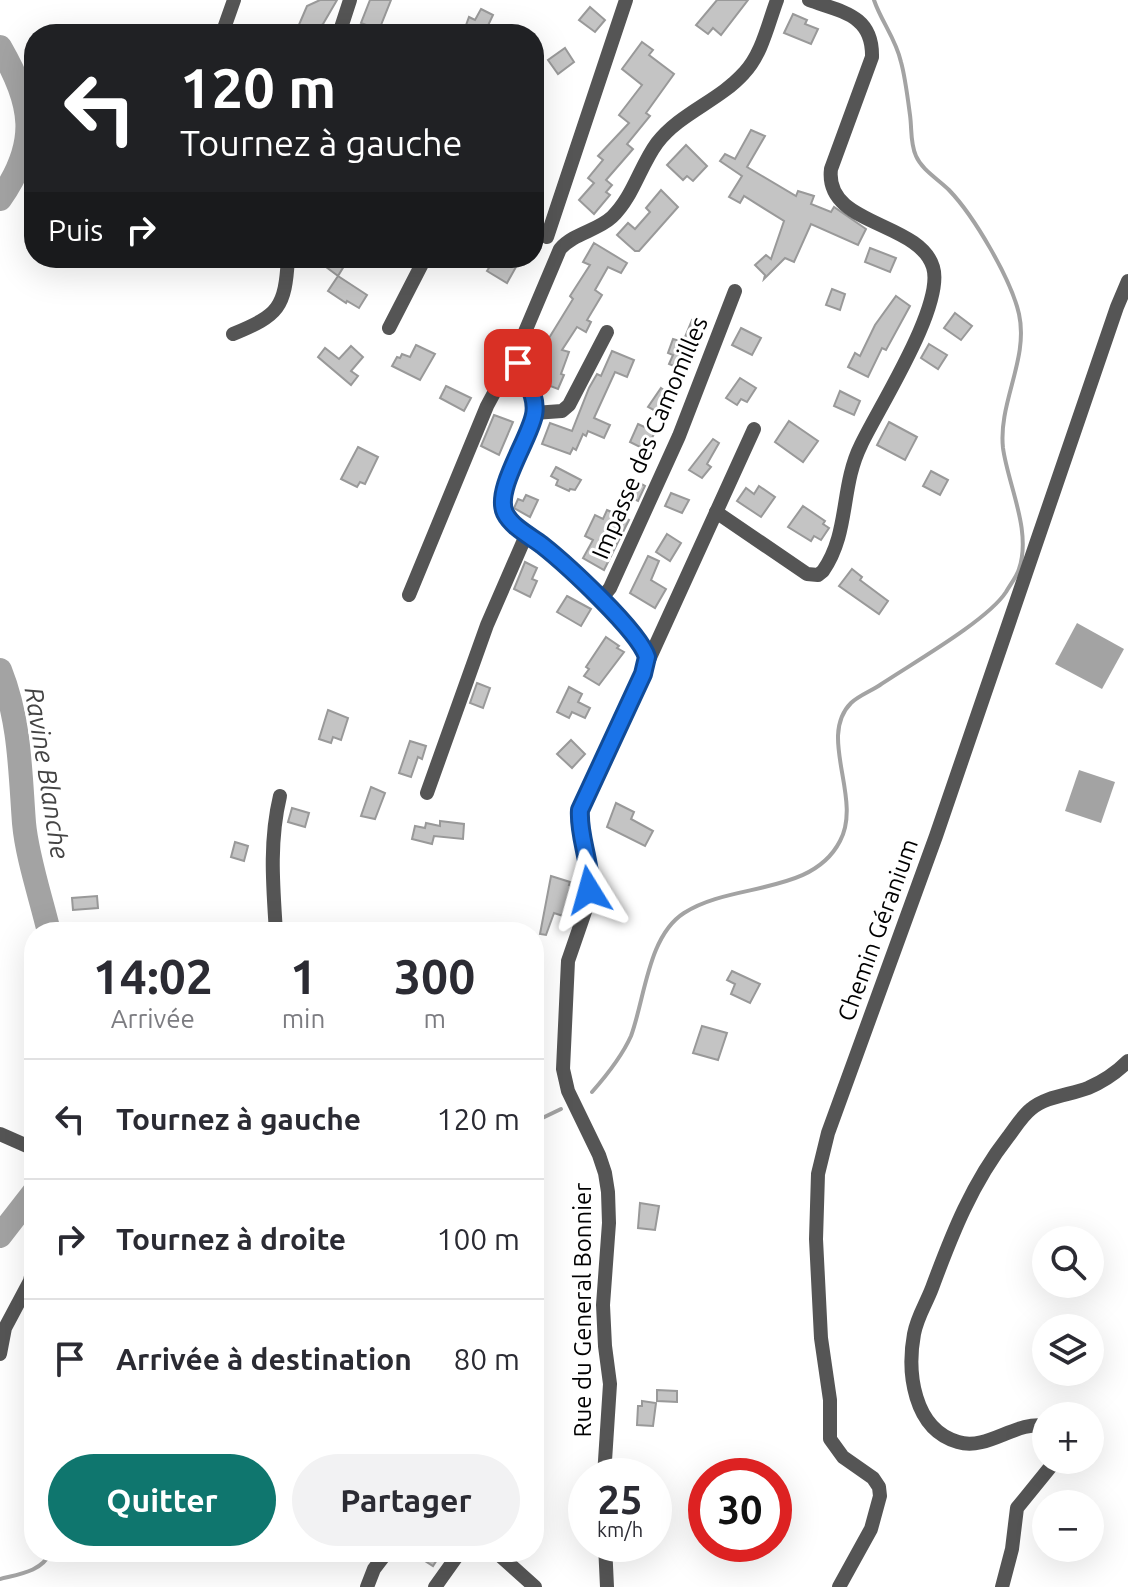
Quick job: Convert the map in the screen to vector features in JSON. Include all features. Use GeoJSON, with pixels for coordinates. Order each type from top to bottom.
{"type":"FeatureCollection","features":[{"type":"Feature","properties":{"kind":"street"},"geometry":{"type":"LineString","coordinates":[[226,24],[234,0]]}},
{"type":"Feature","properties":{"kind":"street"},"geometry":{"type":"LineString","coordinates":[[342,24],[350,0]]}},
{"type":"Feature","properties":{"kind":"street"},"geometry":{"type":"LineString","coordinates":[[547,237],[626,0]]}},
{"type":"Feature","properties":{"kind":"street"},"geometry":{"type":"LineString","coordinates":[[409,595],[487,406],[519,346],[560,249],[571,239],[594,230],[610,219],[621,207],[658,142],[746,71],[762,44],[777,0]]}},
{"type":"Feature","properties":{"kind":"street"},"geometry":{"type":"LineString","coordinates":[[716,512],[807,574],[818,575],[823,571],[841,533],[844,496],[859,448],[924,323],[933,294],[935,271],[928,254],[916,242],[868,220],[839,199],[830,185],[831,169],[872,57],[873,44],[869,31],[853,16],[809,0]]}},
{"type":"Feature","properties":{"kind":"street"},"geometry":{"type":"LineString","coordinates":[[544,234],[560,249]]}},
{"type":"Feature","properties":{"kind":"street"},"geometry":{"type":"LineString","coordinates":[[233,334],[262,322],[278,307],[287,285],[288,268]]}},
{"type":"Feature","properties":{"kind":"street"},"geometry":{"type":"LineString","coordinates":[[389,328],[420,268]]}},
{"type":"Feature","properties":{"kind":"street","name":"Chemin Géranium"},"geometry":{"type":"LineString","coordinates":[[839,1587],[871,1529],[880,1496],[873,1478],[843,1457],[830,1439],[830,1400],[821,1338],[816,1239],[818,1174],[828,1133],[936,836],[1128,281]]}},
{"type":"Feature","properties":{"kind":"street","name":"Impasse des Camomilles"},"geometry":{"type":"LineString","coordinates":[[601,599],[610,588],[679,436],[735,291]]}},
{"type":"Feature","properties":{"kind":"street"},"geometry":{"type":"LineString","coordinates":[[534,413],[562,411],[569,405],[607,332]]}},
{"type":"Feature","properties":{"kind":"street"},"geometry":{"type":"LineString","coordinates":[[519,346],[518,363],[533,394],[534,413],[502,503],[511,521],[601,599],[645,650],[647,664]]}},
{"type":"Feature","properties":{"kind":"street","name":"Rue du General Bonnier"},"geometry":{"type":"LineString","coordinates":[[605,1458],[610,1384],[603,1305],[608,1192],[602,1164],[568,1091],[563,1069],[568,961],[588,903],[590,882],[581,840],[580,810],[754,429]]}},
{"type":"Feature","properties":{"kind":"street"},"geometry":{"type":"LineString","coordinates":[[427,793],[487,625],[527,533]]}},
{"type":"Feature","properties":{"kind":"street"},"geometry":{"type":"LineString","coordinates":[[275,922],[271,863],[280,796]]}},
{"type":"Feature","properties":{"kind":"street"},"geometry":{"type":"LineString","coordinates":[[1032,1426],[972,1443],[950,1439],[932,1424],[914,1393],[914,1336],[957,1219],[980,1177],[1010,1134],[1030,1109],[1090,1087],[1115,1073],[1128,1061]]}},
{"type":"Feature","properties":{"kind":"street"},"geometry":{"type":"LineString","coordinates":[[0,1134],[24,1145]]}},
{"type":"Feature","properties":{"kind":"street"},"geometry":{"type":"LineString","coordinates":[[0,1354],[5,1328],[24,1292]]}},
{"type":"Feature","properties":{"kind":"street"},"geometry":{"type":"LineString","coordinates":[[1002,1587],[1012,1549],[1017,1508],[1045,1474]]}},
{"type":"Feature","properties":{"kind":"street"},"geometry":{"type":"LineString","coordinates":[[367,1587],[379,1562]]}},
{"type":"Feature","properties":{"kind":"street"},"geometry":{"type":"LineString","coordinates":[[435,1587],[453,1562]]}},
{"type":"Feature","properties":{"kind":"street"},"geometry":{"type":"LineString","coordinates":[[507,1562],[535,1587]]}},
{"type":"Feature","properties":{"kind":"street"},"geometry":{"type":"LineString","coordinates":[[606,1562],[607,1587]]}},
{"type":"Feature","properties":{"kind":"shaded area"},"geometry":{"type":"Polygon","coordinates":[[[1077,623],[1124,649],[1102,689],[1055,664],[1077,623]]]}},
{"type":"Feature","properties":{"kind":"shaded area"},"geometry":{"type":"Polygon","coordinates":[[[1079,770],[1115,782],[1101,823],[1065,811],[1079,770]]]}},
{"type":"Feature","properties":{"kind":"building"},"geometry":{"type":"Polygon","coordinates":[[[320,0],[337,0],[323,24],[299,24],[307,6],[320,0]]]}},
{"type":"Feature","properties":{"kind":"building"},"geometry":{"type":"Polygon","coordinates":[[[370,0],[391,0],[381,24],[361,23],[370,0]]]}},
{"type":"Feature","properties":{"kind":"building"},"geometry":{"type":"Polygon","coordinates":[[[717,0],[748,0],[721,35],[713,28],[708,34],[696,25],[717,0]]]}},
{"type":"Feature","properties":{"kind":"building"},"geometry":{"type":"Polygon","coordinates":[[[590,7],[605,20],[595,32],[579,20],[590,7]]]}},
{"type":"Feature","properties":{"kind":"building"},"geometry":{"type":"Polygon","coordinates":[[[481,9],[493,15],[489,24],[466,24],[469,17],[475,20],[481,9]]]}},
{"type":"Feature","properties":{"kind":"building"},"geometry":{"type":"Polygon","coordinates":[[[793,14],[807,20],[805,24],[818,29],[811,44],[784,33],[793,14]]]}},
{"type":"Feature","properties":{"kind":"building"},"geometry":{"type":"Polygon","coordinates":[[[642,42],[653,50],[649,55],[674,74],[646,113],[650,116],[627,144],[633,149],[606,180],[612,185],[606,192],[610,195],[594,214],[579,200],[594,183],[588,178],[603,160],[598,156],[629,123],[619,115],[642,85],[622,69],[642,42]]]}},
{"type":"Feature","properties":{"kind":"building"},"geometry":{"type":"Polygon","coordinates":[[[565,48],[574,62],[558,74],[548,60],[565,48]]]}},
{"type":"Feature","properties":{"kind":"building"},"geometry":{"type":"Polygon","coordinates":[[[751,130],[765,136],[747,167],[796,196],[798,191],[814,196],[811,204],[831,212],[834,207],[866,229],[858,245],[811,224],[794,262],[785,258],[764,279],[765,275],[755,265],[766,255],[771,259],[784,221],[744,196],[740,203],[729,197],[742,176],[720,161],[725,154],[735,159],[751,130]]]}},
{"type":"Feature","properties":{"kind":"building"},"geometry":{"type":"Polygon","coordinates":[[[686,145],[707,166],[693,181],[687,176],[683,180],[667,165],[686,145]]]}},
{"type":"Feature","properties":{"kind":"building"},"geometry":{"type":"Polygon","coordinates":[[[661,190],[678,207],[639,251],[635,251],[617,235],[628,223],[635,229],[650,212],[646,208],[661,190]]]}},
{"type":"Feature","properties":{"kind":"building"},"geometry":{"type":"Polygon","coordinates":[[[594,243],[627,263],[621,273],[608,267],[595,290],[602,295],[587,320],[591,322],[586,332],[577,327],[562,350],[569,352],[558,389],[540,382],[548,363],[538,359],[546,337],[549,338],[573,299],[570,296],[590,265],[583,262],[594,243]]]}},
{"type":"Feature","properties":{"kind":"building"},"geometry":{"type":"Polygon","coordinates":[[[870,248],[896,258],[890,272],[865,262],[870,248]]]}},
{"type":"Feature","properties":{"kind":"building"},"geometry":{"type":"Polygon","coordinates":[[[327,268],[343,268],[338,276],[327,268]]]}},
{"type":"Feature","properties":{"kind":"building"},"geometry":{"type":"Polygon","coordinates":[[[489,268],[515,268],[507,283],[487,271],[489,268]]]}},
{"type":"Feature","properties":{"kind":"building"},"geometry":{"type":"Polygon","coordinates":[[[338,276],[367,295],[359,308],[328,291],[338,276]]]}},
{"type":"Feature","properties":{"kind":"building"},"geometry":{"type":"Polygon","coordinates":[[[832,289],[845,294],[840,310],[826,305],[832,289]]]}},
{"type":"Feature","properties":{"kind":"building"},"geometry":{"type":"Polygon","coordinates":[[[896,296],[910,306],[886,350],[882,348],[868,377],[848,367],[855,353],[860,356],[875,325],[896,296]]]}},
{"type":"Feature","properties":{"kind":"building"},"geometry":{"type":"Polygon","coordinates":[[[955,313],[972,326],[961,340],[944,328],[955,313]]]}},
{"type":"Feature","properties":{"kind":"building"},"geometry":{"type":"Polygon","coordinates":[[[692,320],[704,325],[686,371],[669,364],[673,355],[668,353],[673,339],[683,342],[692,320]]]}},
{"type":"Feature","properties":{"kind":"building"},"geometry":{"type":"Polygon","coordinates":[[[741,328],[761,338],[752,355],[732,345],[741,328]]]}},
{"type":"Feature","properties":{"kind":"building"},"geometry":{"type":"Polygon","coordinates":[[[929,344],[947,355],[938,369],[921,358],[929,344]]]}},
{"type":"Feature","properties":{"kind":"building"},"geometry":{"type":"Polygon","coordinates":[[[416,345],[435,354],[420,380],[392,366],[402,354],[410,357],[416,345]]]}},
{"type":"Feature","properties":{"kind":"building"},"geometry":{"type":"Polygon","coordinates":[[[351,346],[363,357],[351,371],[358,376],[351,385],[318,357],[325,348],[339,359],[351,346]]]}},
{"type":"Feature","properties":{"kind":"building"},"geometry":{"type":"Polygon","coordinates":[[[612,351],[634,360],[627,377],[615,372],[594,418],[610,425],[604,438],[588,431],[570,454],[542,444],[550,423],[572,431],[589,388],[597,374],[601,376],[612,351]]]}},
{"type":"Feature","properties":{"kind":"building"},"geometry":{"type":"Polygon","coordinates":[[[740,378],[756,388],[747,402],[741,399],[737,405],[726,398],[740,378]]]}},
{"type":"Feature","properties":{"kind":"building"},"geometry":{"type":"Polygon","coordinates":[[[446,386],[471,398],[464,411],[440,398],[446,386]]]}},
{"type":"Feature","properties":{"kind":"building"},"geometry":{"type":"Polygon","coordinates":[[[661,388],[674,397],[663,415],[648,407],[661,388]]]}},
{"type":"Feature","properties":{"kind":"building"},"geometry":{"type":"Polygon","coordinates":[[[840,391],[860,401],[854,415],[834,406],[840,391]]]}},
{"type":"Feature","properties":{"kind":"building"},"geometry":{"type":"Polygon","coordinates":[[[494,415],[513,422],[499,455],[481,446],[494,415]]]}},
{"type":"Feature","properties":{"kind":"building"},"geometry":{"type":"Polygon","coordinates":[[[789,421],[818,441],[803,462],[775,442],[789,421]]]}},
{"type":"Feature","properties":{"kind":"building"},"geometry":{"type":"Polygon","coordinates":[[[889,422],[917,437],[905,460],[877,445],[889,422]]]}},
{"type":"Feature","properties":{"kind":"building"},"geometry":{"type":"Polygon","coordinates":[[[638,424],[655,432],[646,450],[630,442],[638,424]]]}},
{"type":"Feature","properties":{"kind":"building"},"geometry":{"type":"Polygon","coordinates":[[[713,439],[719,443],[707,464],[711,467],[702,478],[689,470],[713,439]]]}},
{"type":"Feature","properties":{"kind":"building"},"geometry":{"type":"Polygon","coordinates":[[[358,447],[378,457],[365,484],[360,482],[357,487],[341,479],[358,447]]]}},
{"type":"Feature","properties":{"kind":"building"},"geometry":{"type":"Polygon","coordinates":[[[556,467],[581,480],[575,490],[569,491],[556,485],[558,480],[551,476],[556,467]]]}},
{"type":"Feature","properties":{"kind":"building"},"geometry":{"type":"Polygon","coordinates":[[[931,471],[948,480],[940,495],[923,486],[931,471]]]}},
{"type":"Feature","properties":{"kind":"building"},"geometry":{"type":"Polygon","coordinates":[[[631,478],[645,486],[638,501],[623,494],[631,478]]]}},
{"type":"Feature","properties":{"kind":"building"},"geometry":{"type":"Polygon","coordinates":[[[759,486],[775,497],[761,517],[737,501],[746,488],[754,494],[759,486]]]}},
{"type":"Feature","properties":{"kind":"building"},"geometry":{"type":"Polygon","coordinates":[[[671,493],[689,500],[682,513],[665,506],[671,493]]]}},
{"type":"Feature","properties":{"kind":"building"},"geometry":{"type":"Polygon","coordinates":[[[526,495],[538,500],[530,517],[514,508],[518,499],[523,501],[526,495]]]}},
{"type":"Feature","properties":{"kind":"building"},"geometry":{"type":"Polygon","coordinates":[[[803,506],[825,521],[823,524],[829,528],[821,540],[814,536],[811,541],[788,527],[803,506]]]}},
{"type":"Feature","properties":{"kind":"building"},"geometry":{"type":"Polygon","coordinates":[[[607,510],[629,520],[604,570],[583,558],[593,540],[585,536],[595,515],[603,519],[607,510]]]}},
{"type":"Feature","properties":{"kind":"building"},"geometry":{"type":"Polygon","coordinates":[[[667,534],[681,543],[670,561],[656,552],[667,534]]]}},
{"type":"Feature","properties":{"kind":"building"},"geometry":{"type":"Polygon","coordinates":[[[648,556],[659,561],[651,580],[666,589],[655,608],[630,593],[648,556]]]}},
{"type":"Feature","properties":{"kind":"building"},"geometry":{"type":"Polygon","coordinates":[[[525,562],[537,568],[532,579],[537,581],[530,597],[514,589],[525,562]]]}},
{"type":"Feature","properties":{"kind":"building"},"geometry":{"type":"Polygon","coordinates":[[[852,569],[862,577],[860,580],[888,601],[879,614],[839,586],[852,569]]]}},
{"type":"Feature","properties":{"kind":"building"},"geometry":{"type":"Polygon","coordinates":[[[567,596],[591,609],[581,626],[557,612],[567,596]]]}},
{"type":"Feature","properties":{"kind":"building"},"geometry":{"type":"Polygon","coordinates":[[[606,637],[624,652],[599,685],[584,676],[589,669],[586,667],[606,637]]]}},
{"type":"Feature","properties":{"kind":"building"},"geometry":{"type":"Polygon","coordinates":[[[477,683],[490,688],[483,708],[470,703],[477,683]]]}},
{"type":"Feature","properties":{"kind":"building"},"geometry":{"type":"Polygon","coordinates":[[[569,687],[582,694],[578,702],[590,708],[585,718],[572,712],[569,718],[557,712],[569,687]]]}},
{"type":"Feature","properties":{"kind":"building"},"geometry":{"type":"Polygon","coordinates":[[[328,710],[348,718],[341,740],[333,737],[331,743],[319,739],[328,710]]]}},
{"type":"Feature","properties":{"kind":"building"},"geometry":{"type":"Polygon","coordinates":[[[571,740],[585,754],[572,768],[557,754],[571,740]]]}},
{"type":"Feature","properties":{"kind":"building"},"geometry":{"type":"Polygon","coordinates":[[[410,741],[426,746],[422,759],[418,757],[411,777],[399,773],[410,741]]]}},
{"type":"Feature","properties":{"kind":"building"},"geometry":{"type":"Polygon","coordinates":[[[371,787],[385,793],[375,819],[361,816],[371,787]]]}},
{"type":"Feature","properties":{"kind":"building"},"geometry":{"type":"Polygon","coordinates":[[[616,803],[634,812],[631,819],[653,831],[645,846],[607,827],[616,803]]]}},
{"type":"Feature","properties":{"kind":"building"},"geometry":{"type":"Polygon","coordinates":[[[292,808],[309,813],[305,827],[288,822],[292,808]]]}},
{"type":"Feature","properties":{"kind":"building"},"geometry":{"type":"Polygon","coordinates":[[[440,821],[464,824],[463,839],[434,836],[432,844],[412,839],[415,826],[425,828],[426,823],[440,826],[440,821]]]}},
{"type":"Feature","properties":{"kind":"building"},"geometry":{"type":"Polygon","coordinates":[[[235,842],[248,846],[244,861],[231,857],[235,842]]]}},
{"type":"Feature","properties":{"kind":"building"},"geometry":{"type":"Polygon","coordinates":[[[551,876],[570,882],[569,885],[573,886],[563,916],[554,913],[546,935],[542,922],[551,876]]]}},
{"type":"Feature","properties":{"kind":"building"},"geometry":{"type":"Polygon","coordinates":[[[97,896],[98,908],[73,910],[72,898],[97,896]]]}},
{"type":"Feature","properties":{"kind":"building"},"geometry":{"type":"Polygon","coordinates":[[[732,971],[760,984],[750,1003],[731,994],[735,984],[727,980],[732,971]]]}},
{"type":"Feature","properties":{"kind":"building"},"geometry":{"type":"Polygon","coordinates":[[[702,1026],[727,1033],[718,1060],[693,1053],[702,1026]]]}},
{"type":"Feature","properties":{"kind":"building"},"geometry":{"type":"Polygon","coordinates":[[[640,1203],[659,1206],[655,1230],[638,1228],[640,1203]]]}},
{"type":"Feature","properties":{"kind":"building"},"geometry":{"type":"Polygon","coordinates":[[[657,1390],[677,1391],[677,1402],[657,1401],[657,1390]]]}},
{"type":"Feature","properties":{"kind":"building"},"geometry":{"type":"Polygon","coordinates":[[[642,1401],[656,1403],[653,1426],[637,1425],[638,1406],[642,1406],[642,1401]]]}},
{"type":"Feature","properties":{"kind":"waterway"},"geometry":{"type":"LineString","coordinates":[[592,1092],[614,1065],[631,1036],[655,952],[672,923],[703,903],[791,880],[810,871],[827,859],[840,841],[846,824],[847,806],[838,733],[842,717],[851,703],[948,642],[983,616],[1006,592],[1019,569],[1023,539],[1003,448],[1005,414],[1020,348],[1019,314],[1000,266],[980,231],[959,201],[926,170],[916,156],[901,62],[874,0]]}},
{"type":"Feature","properties":{"kind":"waterway","name":"Ravine Blanche"},"geometry":{"type":"LineString","coordinates":[[0,47],[24,102]]}},
{"type":"Feature","properties":{"kind":"waterway","name":"Ravine Blanche"},"geometry":{"type":"LineString","coordinates":[[0,199],[13,178],[24,150]]}},
{"type":"Feature","properties":{"kind":"waterway","name":"Ravine Blanche"},"geometry":{"type":"LineString","coordinates":[[0,670],[15,726],[28,850],[46,922]]}},
{"type":"Feature","properties":{"kind":"waterway"},"geometry":{"type":"LineString","coordinates":[[544,1117],[561,1109]]}},
{"type":"Feature","properties":{"kind":"waterway","name":"Ravine Blanche"},"geometry":{"type":"LineString","coordinates":[[0,1236],[24,1205]]}},
{"type":"Feature","properties":{"kind":"waterway"},"geometry":{"type":"LineString","coordinates":[[0,1579],[22,1574],[44,1562]]}},
{"type":"Feature","properties":{"kind":"route"},"geometry":{"type":"LineString","coordinates":[[518,363],[533,394],[534,413],[504,492],[504,510],[511,521],[596,593],[641,644],[647,657],[643,674],[580,810],[579,825],[588,865],[589,890]]}}]}
